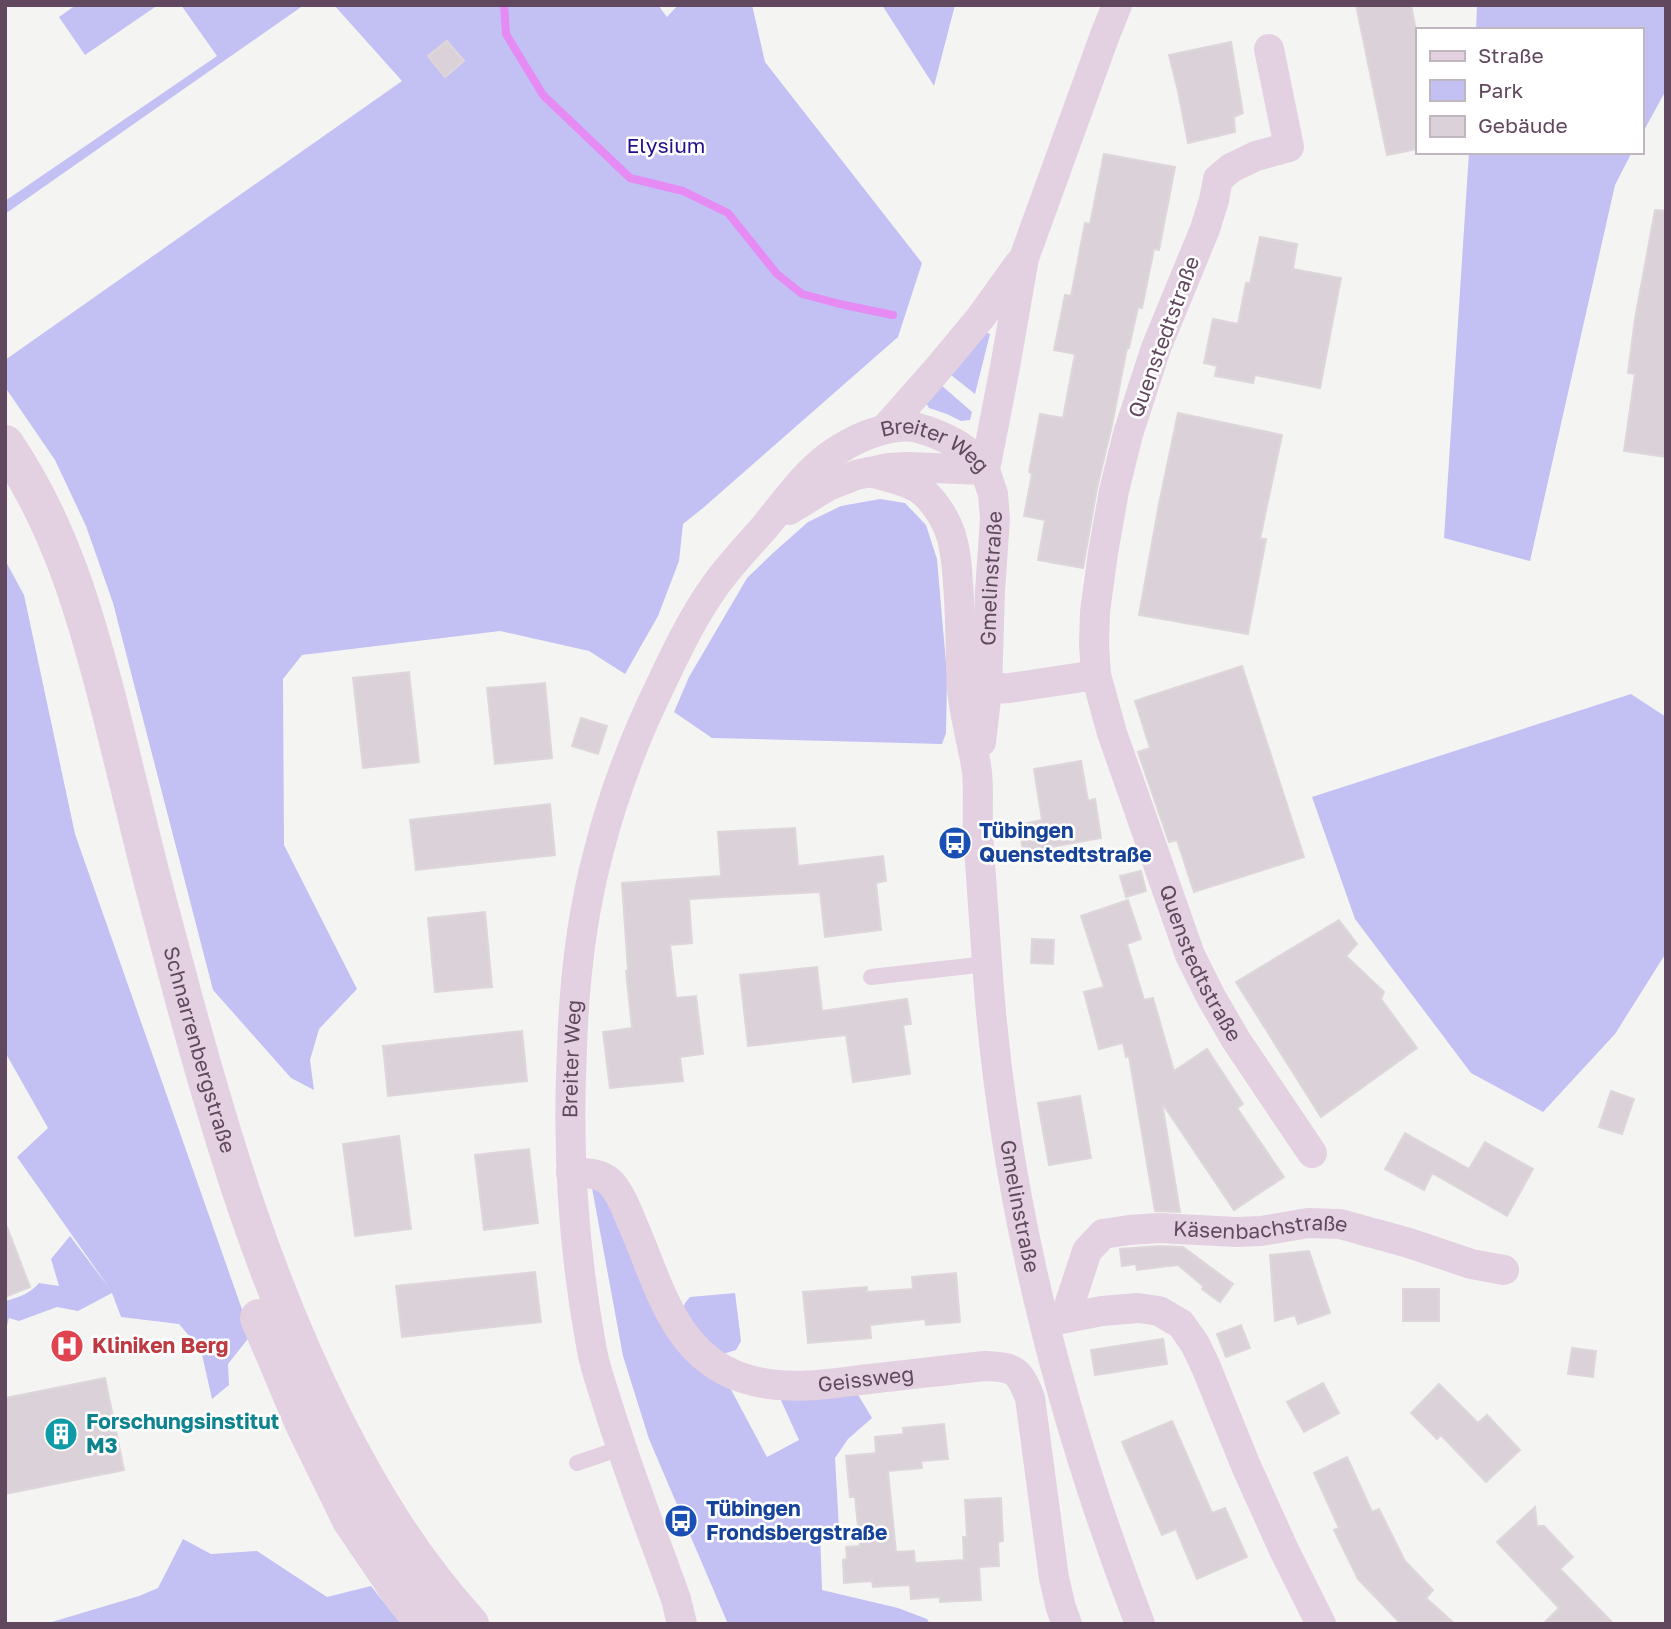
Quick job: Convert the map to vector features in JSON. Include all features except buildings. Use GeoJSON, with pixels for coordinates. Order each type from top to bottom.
{"type":"FeatureCollection","features":[{"type":"Feature","properties":{"kind":"street","name":"Gmelinstraße"},"geometry":{"type":"LineString","coordinates":[[975,690],[988,630],[995,519],[993,494],[985,470],[1024,258],[1100,47],[1118,5]]}},
{"type":"Feature","properties":{"kind":"street","name":"Quenstedtstraße"},"geometry":{"type":"LineString","coordinates":[[1269,49],[1289,147],[1256,156],[1231,168],[1218,179],[1205,229],[1156,348],[1128,434],[1103,553],[1095,612],[1094,645],[1096,675],[1115,743],[1191,955],[1210,997],[1236,1040],[1312,1153]]}},
{"type":"Feature","properties":{"kind":"street","name":"Gmelinstraße"},"geometry":{"type":"LineString","coordinates":[[885,429],[981,317],[1024,258]]}},
{"type":"Feature","properties":{"kind":"street","name":"Breiter Weg"},"geometry":{"type":"LineString","coordinates":[[682,1623],[621,1448],[591,1350],[578,1269],[571,1173],[570,1090],[575,988],[597,855],[625,767],[645,716],[695,617],[716,584],[816,466],[857,440],[885,429],[915,427],[948,439],[969,451],[985,470]]}},
{"type":"Feature","properties":{"kind":"street","name":"Schnarrenbergstraße"},"geometry":{"type":"LineString","coordinates":[[5,444],[19,465],[60,545],[75,585],[96,654],[202,1068],[268,1270],[293,1333],[353,1456],[398,1532],[446,1598],[470,1624]]}},
{"type":"Feature","properties":{"kind":"street","name":"Breiter Weg"},"geometry":{"type":"LineString","coordinates":[[765,527],[828,486],[869,472],[908,467],[985,470]]}},
{"type":"Feature","properties":{"kind":"street","name":"Gmelinstraße"},"geometry":{"type":"LineString","coordinates":[[869,472],[919,488],[941,512],[956,552],[960,601],[975,690],[978,833],[987,962],[1010,1156],[1026,1239],[1054,1320],[1087,1477],[1140,1624]]}},
{"type":"Feature","properties":{"kind":"street","name":"Schnarrenbergstraße"},"geometry":{"type":"LineString","coordinates":[[5,481],[36,538],[69,629],[177,1064],[263,1329],[304,1424],[351,1520],[404,1598],[426,1624]]}},
{"type":"Feature","properties":{"kind":"street"},"geometry":{"type":"LineString","coordinates":[[975,690],[1010,688],[1096,675]]}},
{"type":"Feature","properties":{"kind":"street","name":"Geissweg"},"geometry":{"type":"LineString","coordinates":[[571,1173],[599,1175],[611,1182],[629,1215],[675,1323],[697,1352],[716,1366],[740,1378],[768,1385],[808,1387],[985,1366],[1004,1367],[1016,1372],[1024,1382],[1030,1398],[1054,1578],[1067,1624]]}},
{"type":"Feature","properties":{"kind":"street","name":"Käsenbachstraße"},"geometry":{"type":"LineString","coordinates":[[1054,1320],[1087,1251],[1103,1234],[1129,1230],[1237,1232],[1308,1223],[1340,1224],[1471,1264],[1504,1270]]}},
{"type":"Feature","properties":{"kind":"street"},"geometry":{"type":"LineString","coordinates":[[1054,1320],[1102,1311],[1138,1308],[1159,1311],[1181,1324],[1206,1367],[1246,1466],[1321,1624]]}},
{"type":"Feature","properties":{"kind":"lane"},"geometry":{"type":"LineString","coordinates":[[871,978],[987,962]]}},
{"type":"Feature","properties":{"kind":"lane"},"geometry":{"type":"LineString","coordinates":[[576,1463],[621,1448]]}},
{"type":"Feature","properties":{"kind":"green space"},"geometry":{"type":"Polygon","coordinates":[[[76,5],[158,5],[85,55],[59,17],[76,5]]]}},
{"type":"Feature","properties":{"kind":"green space"},"geometry":{"type":"Polygon","coordinates":[[[181,5],[304,5],[5,214],[5,201],[217,56],[181,5]]]}},
{"type":"Feature","properties":{"kind":"green space","name":"Elysium"},"geometry":{"type":"Polygon","coordinates":[[[334,5],[658,5],[667,17],[678,5],[752,5],[765,62],[922,263],[898,337],[683,524],[679,561],[658,616],[625,674],[589,651],[500,631],[302,655],[283,679],[284,845],[357,989],[319,1029],[310,1060],[314,1090],[291,1078],[213,990],[113,603],[86,526],[55,460],[5,387],[5,360],[402,81],[334,5]]]}},
{"type":"Feature","properties":{"kind":"green space"},"geometry":{"type":"Polygon","coordinates":[[[882,5],[955,5],[934,86],[882,5]]]}},
{"type":"Feature","properties":{"kind":"green space"},"geometry":{"type":"Polygon","coordinates":[[[1477,5],[1666,5],[1666,90],[1643,132],[1643,28],[1476,28],[1477,5]]]}},
{"type":"Feature","properties":{"kind":"green space"},"geometry":{"type":"Polygon","coordinates":[[[1469,154],[1631,154],[1615,185],[1530,561],[1444,538],[1469,154]]]}},
{"type":"Feature","properties":{"kind":"green space"},"geometry":{"type":"Polygon","coordinates":[[[985,332],[990,334],[975,394],[951,375],[985,332]]]}},
{"type":"Feature","properties":{"kind":"green space"},"geometry":{"type":"Polygon","coordinates":[[[940,384],[972,412],[970,420],[961,421],[929,408],[926,403],[940,384]]]}},
{"type":"Feature","properties":{"kind":"green space"},"geometry":{"type":"Polygon","coordinates":[[[880,499],[905,503],[926,525],[937,559],[947,675],[946,733],[942,744],[712,738],[674,712],[689,677],[747,578],[808,522],[841,506],[880,499]]]}},
{"type":"Feature","properties":{"kind":"green space"},"geometry":{"type":"Polygon","coordinates":[[[5,560],[24,595],[75,834],[251,1335],[228,1364],[229,1385],[212,1399],[201,1350],[179,1324],[121,1317],[112,1293],[78,1311],[57,1307],[19,1321],[9,1318],[5,1333],[5,1301],[24,1295],[39,1283],[59,1286],[51,1259],[70,1236],[110,1289],[17,1157],[48,1128],[5,1052],[5,560]]]}},
{"type":"Feature","properties":{"kind":"green space"},"geometry":{"type":"Polygon","coordinates":[[[1631,694],[1666,717],[1666,953],[1615,1034],[1543,1112],[1471,1073],[1355,919],[1312,797],[1631,694]]]}},
{"type":"Feature","properties":{"kind":"green space"},"geometry":{"type":"Polygon","coordinates":[[[590,1177],[727,1382],[767,1457],[799,1440],[779,1396],[857,1393],[872,1418],[848,1439],[835,1458],[839,1529],[820,1531],[822,1590],[898,1608],[927,1619],[930,1624],[728,1624],[649,1439],[623,1356],[590,1177]]]}},
{"type":"Feature","properties":{"kind":"green space"},"geometry":{"type":"Polygon","coordinates":[[[735,1293],[741,1341],[736,1350],[723,1354],[709,1351],[681,1314],[685,1303],[690,1297],[735,1293]]]}},
{"type":"Feature","properties":{"kind":"green space"},"geometry":{"type":"Polygon","coordinates":[[[183,1539],[211,1554],[257,1551],[327,1597],[371,1586],[401,1624],[45,1624],[158,1588],[183,1539]]]}},
{"type":"Feature","properties":{"kind":"waterway"},"geometry":{"type":"LineString","coordinates":[[504,5],[506,34],[543,95],[630,178],[683,191],[728,213],[777,274],[802,294],[893,315]]}},
{"type":"Feature","properties":{"kind":"place","name":"Tübingen Quenstedtstraße"},"geometry":{"type":"Point","coordinates":[955,843]}},
{"type":"Feature","properties":{"kind":"place","name":"Kliniken Berg"},"geometry":{"type":"Point","coordinates":[67,1346]}},
{"type":"Feature","properties":{"kind":"place","name":"Forschungsinstitut M3"},"geometry":{"type":"Point","coordinates":[61,1434]}},
{"type":"Feature","properties":{"kind":"place","name":"Tübingen Frondsbergstraße"},"geometry":{"type":"Point","coordinates":[681,1521]}}]}
